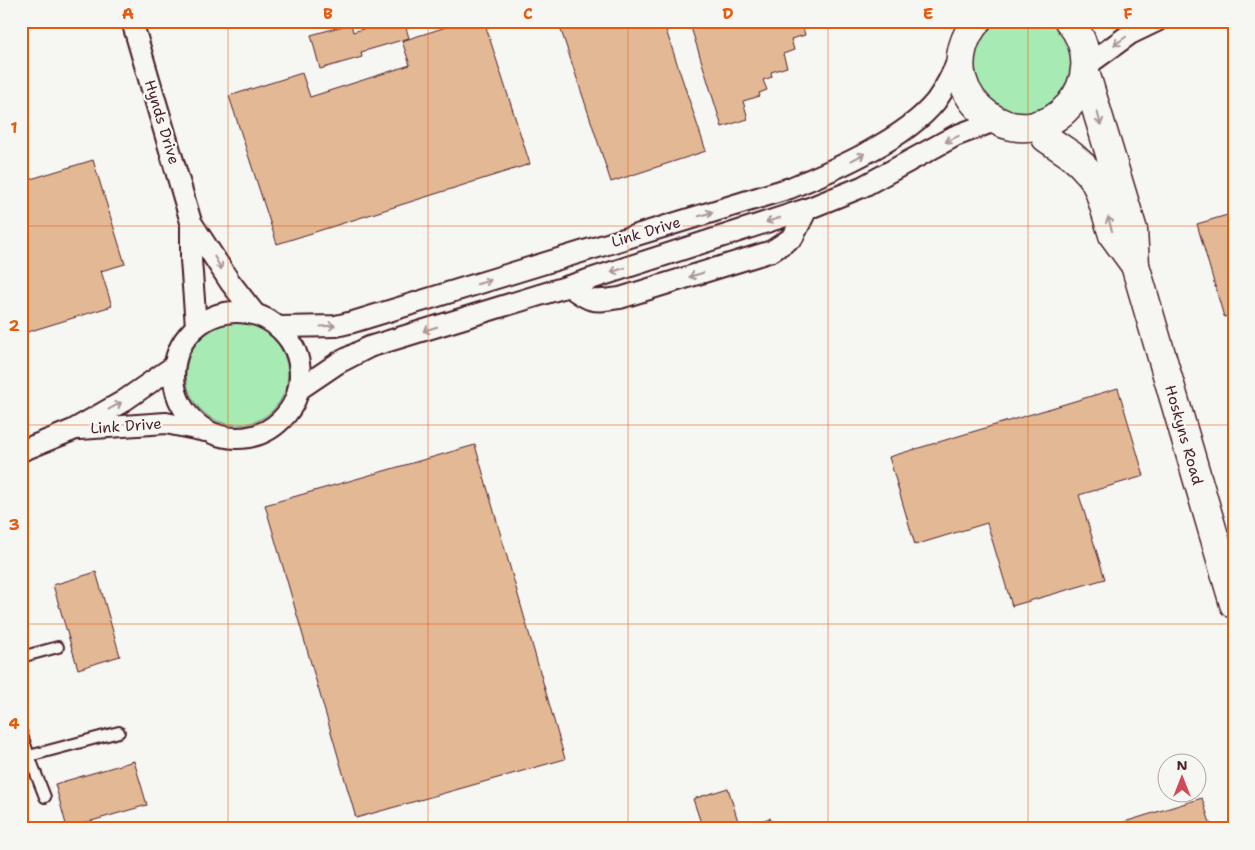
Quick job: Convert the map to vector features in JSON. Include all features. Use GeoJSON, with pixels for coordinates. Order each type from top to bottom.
{"type":"FeatureCollection","features":[{"type":"Feature","properties":{"kind":"main road","name":"Hoskyns Road"},"geometry":{"type":"LineString","coordinates":[[1069,21],[1084,45],[1086,69],[1133,230],[1135,265],[1234,604]]}},
{"type":"Feature","properties":{"kind":"main road"},"geometry":{"type":"LineString","coordinates":[[971,30],[962,75],[967,91],[976,105],[997,120],[1043,131],[1070,105],[1080,90],[1086,69]]}},
{"type":"Feature","properties":{"kind":"main road","name":"Hoskyns Road"},"geometry":{"type":"LineString","coordinates":[[1043,131],[1092,176],[1102,198],[1113,235],[1135,265]]}},
{"type":"Feature","properties":{"kind":"street","name":"Hynds Drive"},"geometry":{"type":"LineString","coordinates":[[132,21],[192,222],[230,282],[256,314]]}},
{"type":"Feature","properties":{"kind":"street"},"geometry":{"type":"LineString","coordinates":[[1086,69],[1130,34],[1157,21]]}},
{"type":"Feature","properties":{"kind":"street","name":"Link Drive"},"geometry":{"type":"LineString","coordinates":[[279,328],[336,326],[361,320],[790,188],[827,173],[892,138],[915,121],[934,103],[949,83],[971,30]]}},
{"type":"Feature","properties":{"kind":"street","name":"Link Drive"},"geometry":{"type":"LineString","coordinates":[[298,390],[338,362],[369,347],[569,286],[807,209],[862,187],[903,167],[956,136],[997,120]]}},
{"type":"Feature","properties":{"kind":"street"},"geometry":{"type":"LineString","coordinates":[[569,286],[584,298],[600,301],[620,298],[772,251],[792,237],[807,209]]}},
{"type":"Feature","properties":{"kind":"street","name":"Hynds Drive"},"geometry":{"type":"LineString","coordinates":[[192,222],[191,260],[196,326]]}},
{"type":"Feature","properties":{"kind":"street"},"geometry":{"type":"LineString","coordinates":[[235,311],[256,314],[279,328],[292,343],[299,361],[300,371],[295,401],[282,420],[264,432],[242,438],[220,436],[209,432],[188,416],[179,401],[174,384],[176,355],[196,326],[214,316],[235,311]]}},
{"type":"Feature","properties":{"kind":"street","name":"Link Drive"},"geometry":{"type":"LineString","coordinates":[[21,450],[73,430],[122,402],[174,366]]}},
{"type":"Feature","properties":{"kind":"street","name":"Link Drive"},"geometry":{"type":"LineString","coordinates":[[73,430],[166,423],[209,432]]}},
{"type":"Feature","properties":{"kind":"lane"},"geometry":{"type":"LineString","coordinates":[[21,657],[58,646]]}},
{"type":"Feature","properties":{"kind":"lane"},"geometry":{"type":"LineString","coordinates":[[21,732],[28,756],[45,798]]}},
{"type":"Feature","properties":{"kind":"lane"},"geometry":{"type":"LineString","coordinates":[[28,756],[119,732]]}},
{"type":"Feature","properties":{"kind":"green space"},"geometry":{"type":"Polygon","coordinates":[[[993,21],[1053,21],[1058,25],[1075,54],[1069,88],[1044,111],[1021,115],[999,108],[982,93],[973,72],[974,49],[985,29],[993,21]]]}},
{"type":"Feature","properties":{"kind":"green space"},"geometry":{"type":"Polygon","coordinates":[[[237,323],[256,327],[273,338],[284,355],[288,374],[284,393],[273,410],[256,421],[237,425],[218,421],[201,410],[190,393],[186,374],[190,355],[201,338],[218,327],[237,323]]]}},
{"type":"Feature","properties":{"kind":"building"},"geometry":{"type":"Polygon","coordinates":[[[389,21],[404,21],[409,38],[361,52],[362,57],[320,69],[311,35],[351,24],[353,32],[389,21]]]}},
{"type":"Feature","properties":{"kind":"building"},"geometry":{"type":"Polygon","coordinates":[[[465,21],[484,21],[530,164],[277,244],[229,96],[302,73],[310,97],[410,65],[402,41],[465,21]]]}},
{"type":"Feature","properties":{"kind":"building"},"geometry":{"type":"Polygon","coordinates":[[[558,21],[663,21],[706,151],[611,182],[558,21]]]}},
{"type":"Feature","properties":{"kind":"building"},"geometry":{"type":"Polygon","coordinates":[[[689,21],[801,21],[805,35],[791,39],[794,50],[783,54],[787,67],[771,72],[772,77],[763,80],[767,90],[759,93],[760,96],[743,101],[748,119],[722,127],[689,21]]]}},
{"type":"Feature","properties":{"kind":"building"},"geometry":{"type":"Polygon","coordinates":[[[93,160],[125,264],[101,271],[112,306],[21,334],[21,182],[93,160]]]}},
{"type":"Feature","properties":{"kind":"building"},"geometry":{"type":"Polygon","coordinates":[[[1234,213],[1234,314],[1224,317],[1197,224],[1234,213]]]}},
{"type":"Feature","properties":{"kind":"building"},"geometry":{"type":"Polygon","coordinates":[[[1118,388],[1144,476],[1079,495],[1105,579],[1012,606],[987,523],[915,545],[889,457],[1118,388]]]}},
{"type":"Feature","properties":{"kind":"building"},"geometry":{"type":"Polygon","coordinates":[[[475,445],[565,759],[356,818],[265,505],[475,445]]]}},
{"type":"Feature","properties":{"kind":"building"},"geometry":{"type":"Polygon","coordinates":[[[96,572],[120,656],[78,669],[53,585],[96,572]]]}},
{"type":"Feature","properties":{"kind":"building"},"geometry":{"type":"Polygon","coordinates":[[[134,761],[147,805],[67,828],[55,784],[134,761]]]}},
{"type":"Feature","properties":{"kind":"building"},"geometry":{"type":"Polygon","coordinates":[[[728,788],[740,828],[770,818],[774,829],[703,829],[693,799],[728,788]]]}},
{"type":"Feature","properties":{"kind":"building"},"geometry":{"type":"Polygon","coordinates":[[[1189,802],[1203,802],[1212,829],[1122,829],[1121,823],[1189,802]]]}}]}
